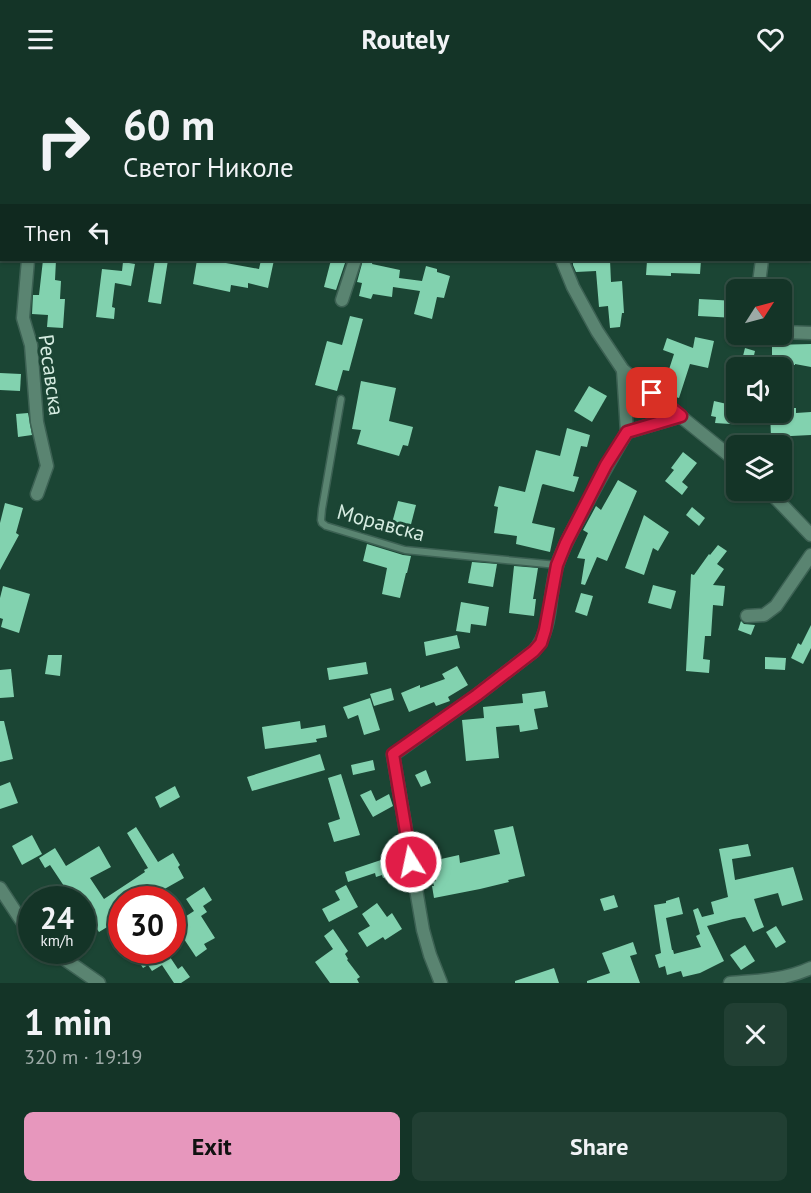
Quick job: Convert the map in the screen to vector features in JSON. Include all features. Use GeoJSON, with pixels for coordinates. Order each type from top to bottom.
{"type":"FeatureCollection","features":[{"type":"Feature","properties":{"kind":"street","name":"Ресавска"},"geometry":{"type":"LineString","coordinates":[[28,261],[22,318],[31,345],[37,422],[47,466],[37,494]]}},
{"type":"Feature","properties":{"kind":"street"},"geometry":{"type":"LineString","coordinates":[[342,300],[355,261]]}},
{"type":"Feature","properties":{"kind":"street"},"geometry":{"type":"LineString","coordinates":[[562,261],[573,287],[597,331],[623,370],[726,453]]}},
{"type":"Feature","properties":{"kind":"street"},"geometry":{"type":"LineString","coordinates":[[760,279],[762,261]]}},
{"type":"Feature","properties":{"kind":"street"},"geometry":{"type":"LineString","coordinates":[[792,332],[811,333]]}},
{"type":"Feature","properties":{"kind":"street"},"geometry":{"type":"LineString","coordinates":[[441,983],[423,930],[393,754],[477,695],[541,643],[557,565],[606,465],[627,432],[623,370]]}},
{"type":"Feature","properties":{"kind":"street"},"geometry":{"type":"LineString","coordinates":[[627,432],[681,416]]}},
{"type":"Feature","properties":{"kind":"street"},"geometry":{"type":"LineString","coordinates":[[779,501],[811,535]]}},
{"type":"Feature","properties":{"kind":"street"},"geometry":{"type":"LineString","coordinates":[[747,616],[764,615],[776,606],[811,555]]}},
{"type":"Feature","properties":{"kind":"street"},"geometry":{"type":"LineString","coordinates":[[0,888],[18,915]]}},
{"type":"Feature","properties":{"kind":"street"},"geometry":{"type":"LineString","coordinates":[[72,964],[99,983]]}},
{"type":"Feature","properties":{"kind":"street"},"geometry":{"type":"LineString","coordinates":[[730,983],[778,979],[811,968]]}},
{"type":"Feature","properties":{"kind":"lane","name":"Моравска"},"geometry":{"type":"LineString","coordinates":[[340,399],[322,509],[322,523],[343,532],[405,550],[557,565]]}},
{"type":"Feature","properties":{"kind":"building"},"geometry":{"type":"Polygon","coordinates":[[[43,261],[56,261],[55,280],[61,281],[60,299],[65,299],[63,328],[47,327],[48,315],[32,314],[33,295],[39,295],[43,261]]]}},
{"type":"Feature","properties":{"kind":"building"},"geometry":{"type":"Polygon","coordinates":[[[155,261],[168,261],[161,304],[148,302],[155,261]]]}},
{"type":"Feature","properties":{"kind":"building"},"geometry":{"type":"Polygon","coordinates":[[[197,261],[215,261],[259,269],[261,261],[274,261],[268,288],[248,283],[248,288],[231,285],[230,292],[193,284],[197,261]]]}},
{"type":"Feature","properties":{"kind":"building"},"geometry":{"type":"Polygon","coordinates":[[[331,261],[346,261],[336,290],[324,287],[331,261]]]}},
{"type":"Feature","properties":{"kind":"building"},"geometry":{"type":"Polygon","coordinates":[[[363,261],[373,261],[372,264],[400,270],[399,278],[422,281],[426,266],[450,276],[444,298],[437,297],[432,319],[414,314],[420,291],[393,287],[392,297],[373,294],[371,299],[359,296],[362,283],[357,282],[363,261]]]}},
{"type":"Feature","properties":{"kind":"building"},"geometry":{"type":"Polygon","coordinates":[[[610,261],[611,282],[622,281],[624,313],[622,313],[620,327],[610,328],[608,306],[599,307],[596,271],[576,272],[573,262],[610,261]]]}},
{"type":"Feature","properties":{"kind":"building"},"geometry":{"type":"Polygon","coordinates":[[[647,261],[701,261],[700,274],[646,275],[647,261]]]}},
{"type":"Feature","properties":{"kind":"building"},"geometry":{"type":"Polygon","coordinates":[[[123,262],[135,264],[131,286],[115,283],[112,307],[115,308],[114,319],[96,317],[102,269],[122,271],[123,262]]]}},
{"type":"Feature","properties":{"kind":"building"},"geometry":{"type":"Polygon","coordinates":[[[699,299],[726,300],[726,317],[698,316],[699,299]]]}},
{"type":"Feature","properties":{"kind":"building"},"geometry":{"type":"Polygon","coordinates":[[[350,316],[363,319],[349,371],[343,370],[337,391],[315,385],[327,341],[342,345],[350,316]]]}},
{"type":"Feature","properties":{"kind":"building"},"geometry":{"type":"Polygon","coordinates":[[[695,337],[714,341],[708,368],[690,364],[679,398],[666,394],[662,391],[674,354],[663,350],[667,338],[693,348],[695,337]]]}},
{"type":"Feature","properties":{"kind":"building"},"geometry":{"type":"Polygon","coordinates":[[[811,344],[811,367],[792,365],[792,357],[772,357],[772,345],[811,344]]]}},
{"type":"Feature","properties":{"kind":"building"},"geometry":{"type":"Polygon","coordinates":[[[745,348],[755,351],[754,357],[743,357],[745,348]]]}},
{"type":"Feature","properties":{"kind":"building"},"geometry":{"type":"Polygon","coordinates":[[[0,373],[21,374],[20,391],[0,390],[0,373]]]}},
{"type":"Feature","properties":{"kind":"building"},"geometry":{"type":"Polygon","coordinates":[[[361,381],[396,388],[389,421],[413,427],[408,446],[403,445],[399,456],[357,444],[361,430],[352,429],[361,381]]]}},
{"type":"Feature","properties":{"kind":"building"},"geometry":{"type":"Polygon","coordinates":[[[589,386],[607,396],[592,422],[574,411],[589,386]]]}},
{"type":"Feature","properties":{"kind":"building"},"geometry":{"type":"Polygon","coordinates":[[[792,390],[794,390],[796,413],[811,412],[811,435],[771,435],[770,423],[792,423],[792,390]]]}},
{"type":"Feature","properties":{"kind":"building"},"geometry":{"type":"Polygon","coordinates":[[[714,401],[726,404],[726,423],[745,423],[745,425],[715,423],[716,417],[711,416],[714,401]]]}},
{"type":"Feature","properties":{"kind":"building"},"geometry":{"type":"Polygon","coordinates":[[[28,413],[32,435],[18,437],[16,414],[28,413]]]}},
{"type":"Feature","properties":{"kind":"building"},"geometry":{"type":"Polygon","coordinates":[[[567,428],[590,435],[587,447],[581,446],[573,476],[579,477],[574,492],[542,485],[532,523],[555,528],[550,552],[516,544],[517,536],[494,533],[498,507],[494,506],[499,486],[525,492],[536,450],[560,456],[567,428]]]}},
{"type":"Feature","properties":{"kind":"building"},"geometry":{"type":"Polygon","coordinates":[[[683,452],[697,463],[682,482],[688,487],[682,495],[665,481],[674,470],[671,468],[683,452]]]}},
{"type":"Feature","properties":{"kind":"building"},"geometry":{"type":"Polygon","coordinates":[[[618,480],[637,491],[607,561],[597,557],[585,585],[581,584],[585,559],[577,558],[588,533],[583,530],[596,506],[601,510],[618,480]]]}},
{"type":"Feature","properties":{"kind":"building"},"geometry":{"type":"Polygon","coordinates":[[[398,501],[416,505],[410,528],[392,523],[398,501]]]}},
{"type":"Feature","properties":{"kind":"building"},"geometry":{"type":"Polygon","coordinates":[[[5,503],[23,508],[16,533],[19,535],[0,570],[0,523],[5,503]]]}},
{"type":"Feature","properties":{"kind":"building"},"geometry":{"type":"Polygon","coordinates":[[[692,507],[705,518],[699,526],[686,515],[692,507]]]}},
{"type":"Feature","properties":{"kind":"building"},"geometry":{"type":"Polygon","coordinates":[[[644,515],[669,532],[658,551],[653,548],[644,575],[625,568],[644,515]]]}},
{"type":"Feature","properties":{"kind":"building"},"geometry":{"type":"Polygon","coordinates":[[[367,544],[411,556],[400,598],[382,594],[387,568],[363,561],[367,544]]]}},
{"type":"Feature","properties":{"kind":"building"},"geometry":{"type":"Polygon","coordinates":[[[718,545],[727,551],[717,564],[724,569],[713,585],[725,586],[723,606],[713,605],[711,636],[705,636],[703,659],[710,660],[709,673],[686,671],[691,574],[694,575],[718,545]]]}},
{"type":"Feature","properties":{"kind":"building"},"geometry":{"type":"Polygon","coordinates":[[[472,562],[497,564],[493,587],[468,583],[472,562]]]}},
{"type":"Feature","properties":{"kind":"building"},"geometry":{"type":"Polygon","coordinates":[[[514,566],[538,568],[533,599],[536,599],[534,616],[509,613],[514,566]]]}},
{"type":"Feature","properties":{"kind":"building"},"geometry":{"type":"Polygon","coordinates":[[[653,585],[676,591],[671,609],[648,603],[653,585]]]}},
{"type":"Feature","properties":{"kind":"building"},"geometry":{"type":"Polygon","coordinates":[[[3,586],[30,594],[19,633],[1,627],[3,619],[0,618],[0,598],[3,586]]]}},
{"type":"Feature","properties":{"kind":"building"},"geometry":{"type":"Polygon","coordinates":[[[581,593],[593,596],[587,616],[575,612],[581,593]]]}},
{"type":"Feature","properties":{"kind":"building"},"geometry":{"type":"Polygon","coordinates":[[[461,602],[489,607],[486,626],[471,624],[470,633],[456,631],[461,602]]]}},
{"type":"Feature","properties":{"kind":"building"},"geometry":{"type":"Polygon","coordinates":[[[741,621],[744,624],[755,625],[751,635],[738,630],[741,621]]]}},
{"type":"Feature","properties":{"kind":"building"},"geometry":{"type":"Polygon","coordinates":[[[811,625],[811,648],[803,664],[791,658],[798,643],[801,645],[811,625]]]}},
{"type":"Feature","properties":{"kind":"building"},"geometry":{"type":"Polygon","coordinates":[[[457,635],[460,648],[426,656],[424,642],[457,635]]]}},
{"type":"Feature","properties":{"kind":"building"},"geometry":{"type":"Polygon","coordinates":[[[48,655],[62,655],[60,676],[45,674],[48,655]]]}},
{"type":"Feature","properties":{"kind":"building"},"geometry":{"type":"Polygon","coordinates":[[[765,657],[786,658],[785,670],[765,669],[765,657]]]}},
{"type":"Feature","properties":{"kind":"building"},"geometry":{"type":"Polygon","coordinates":[[[366,662],[368,674],[329,680],[327,668],[366,662]]]}},
{"type":"Feature","properties":{"kind":"building"},"geometry":{"type":"Polygon","coordinates":[[[457,666],[468,685],[448,697],[450,701],[436,706],[434,702],[409,712],[401,693],[420,685],[420,688],[445,679],[442,674],[457,666]]]}},
{"type":"Feature","properties":{"kind":"building"},"geometry":{"type":"Polygon","coordinates":[[[11,669],[14,697],[0,698],[0,670],[11,669]]]}},
{"type":"Feature","properties":{"kind":"building"},"geometry":{"type":"Polygon","coordinates":[[[391,688],[394,700],[374,706],[370,694],[391,688]]]}},
{"type":"Feature","properties":{"kind":"building"},"geometry":{"type":"Polygon","coordinates":[[[545,691],[548,707],[534,709],[538,729],[520,732],[519,725],[496,727],[499,758],[466,761],[462,720],[484,718],[483,707],[523,703],[522,694],[545,691]]]}},
{"type":"Feature","properties":{"kind":"building"},"geometry":{"type":"Polygon","coordinates":[[[370,698],[380,730],[364,735],[358,715],[348,719],[343,707],[370,698]]]}},
{"type":"Feature","properties":{"kind":"building"},"geometry":{"type":"Polygon","coordinates":[[[0,721],[4,721],[13,759],[0,762],[0,721]]]}},
{"type":"Feature","properties":{"kind":"building"},"geometry":{"type":"Polygon","coordinates":[[[300,721],[301,729],[325,725],[327,737],[316,739],[317,742],[265,749],[262,727],[300,721]]]}},
{"type":"Feature","properties":{"kind":"building"},"geometry":{"type":"Polygon","coordinates":[[[320,754],[325,770],[252,791],[247,777],[320,754]]]}},
{"type":"Feature","properties":{"kind":"building"},"geometry":{"type":"Polygon","coordinates":[[[373,760],[375,770],[353,775],[351,765],[373,760]]]}},
{"type":"Feature","properties":{"kind":"building"},"geometry":{"type":"Polygon","coordinates":[[[426,770],[431,783],[421,787],[415,775],[426,770]]]}},
{"type":"Feature","properties":{"kind":"building"},"geometry":{"type":"Polygon","coordinates":[[[341,774],[360,835],[334,842],[328,823],[340,819],[328,778],[341,774]]]}},
{"type":"Feature","properties":{"kind":"building"},"geometry":{"type":"Polygon","coordinates":[[[10,782],[18,803],[0,809],[0,786],[10,782]]]}},
{"type":"Feature","properties":{"kind":"building"},"geometry":{"type":"Polygon","coordinates":[[[175,786],[180,797],[160,808],[155,797],[175,786]]]}},
{"type":"Feature","properties":{"kind":"building"},"geometry":{"type":"Polygon","coordinates":[[[371,790],[376,801],[389,794],[393,806],[373,817],[360,795],[371,790]]]}},
{"type":"Feature","properties":{"kind":"building"},"geometry":{"type":"Polygon","coordinates":[[[513,826],[525,876],[508,880],[509,882],[434,898],[432,886],[436,881],[432,861],[459,855],[460,863],[500,854],[494,830],[513,826]]]}},
{"type":"Feature","properties":{"kind":"building"},"geometry":{"type":"Polygon","coordinates":[[[136,827],[158,862],[173,853],[184,878],[170,886],[124,886],[148,868],[127,833],[136,827]]]}},
{"type":"Feature","properties":{"kind":"building"},"geometry":{"type":"Polygon","coordinates":[[[32,835],[42,854],[22,865],[12,846],[32,835]]]}},
{"type":"Feature","properties":{"kind":"building"},"geometry":{"type":"Polygon","coordinates":[[[748,844],[751,856],[732,859],[735,880],[793,867],[803,900],[782,906],[778,893],[754,899],[764,927],[753,932],[745,917],[707,926],[724,961],[700,973],[683,977],[681,971],[667,975],[665,966],[659,968],[655,955],[661,953],[654,905],[679,897],[683,914],[666,918],[674,954],[701,947],[696,936],[700,934],[693,910],[698,908],[702,917],[714,914],[711,902],[728,897],[719,849],[748,844]]]}},
{"type":"Feature","properties":{"kind":"building"},"geometry":{"type":"Polygon","coordinates":[[[99,846],[111,867],[90,878],[95,886],[64,886],[50,865],[45,868],[39,858],[55,848],[66,866],[99,846]]]}},
{"type":"Feature","properties":{"kind":"building"},"geometry":{"type":"Polygon","coordinates":[[[393,856],[398,873],[383,878],[382,875],[376,877],[375,873],[348,882],[345,872],[393,856]]]}},
{"type":"Feature","properties":{"kind":"building"},"geometry":{"type":"Polygon","coordinates":[[[346,885],[358,907],[329,922],[322,909],[340,900],[335,891],[346,885]]]}},
{"type":"Feature","properties":{"kind":"building"},"geometry":{"type":"Polygon","coordinates":[[[96,887],[104,899],[108,896],[108,927],[99,932],[96,928],[96,887]]]}},
{"type":"Feature","properties":{"kind":"building"},"geometry":{"type":"Polygon","coordinates":[[[204,887],[212,900],[203,906],[207,912],[201,916],[215,938],[204,944],[207,949],[196,957],[186,942],[186,916],[194,911],[186,899],[204,887]]]}},
{"type":"Feature","properties":{"kind":"building"},"geometry":{"type":"Polygon","coordinates":[[[614,895],[618,907],[604,911],[600,899],[614,895]]]}},
{"type":"Feature","properties":{"kind":"building"},"geometry":{"type":"Polygon","coordinates":[[[377,903],[387,917],[392,913],[402,929],[385,940],[383,937],[367,947],[358,933],[370,926],[362,914],[377,903]]]}},
{"type":"Feature","properties":{"kind":"building"},"geometry":{"type":"Polygon","coordinates":[[[776,926],[786,942],[776,948],[766,932],[776,926]]]}},
{"type":"Feature","properties":{"kind":"building"},"geometry":{"type":"Polygon","coordinates":[[[333,929],[348,951],[345,954],[347,960],[360,977],[357,979],[359,983],[330,983],[315,962],[333,949],[324,936],[333,929]]]}},
{"type":"Feature","properties":{"kind":"building"},"geometry":{"type":"Polygon","coordinates":[[[633,942],[637,954],[630,956],[640,983],[587,983],[587,981],[610,973],[602,953],[633,942]]]}},
{"type":"Feature","properties":{"kind":"building"},"geometry":{"type":"Polygon","coordinates":[[[745,945],[755,961],[741,970],[730,955],[745,945]]]}},
{"type":"Feature","properties":{"kind":"building"},"geometry":{"type":"Polygon","coordinates":[[[140,964],[175,964],[178,969],[182,966],[190,977],[181,983],[174,983],[162,965],[152,971],[148,965],[143,968],[140,964]]]}},
{"type":"Feature","properties":{"kind":"building"},"geometry":{"type":"Polygon","coordinates":[[[554,968],[559,983],[515,983],[515,981],[554,968]]]}},
{"type":"Feature","properties":{"kind":"route"},"geometry":{"type":"LineString","coordinates":[[411,862],[393,754],[477,695],[541,643],[557,565],[606,465],[627,432],[681,416],[652,393]]}}]}
